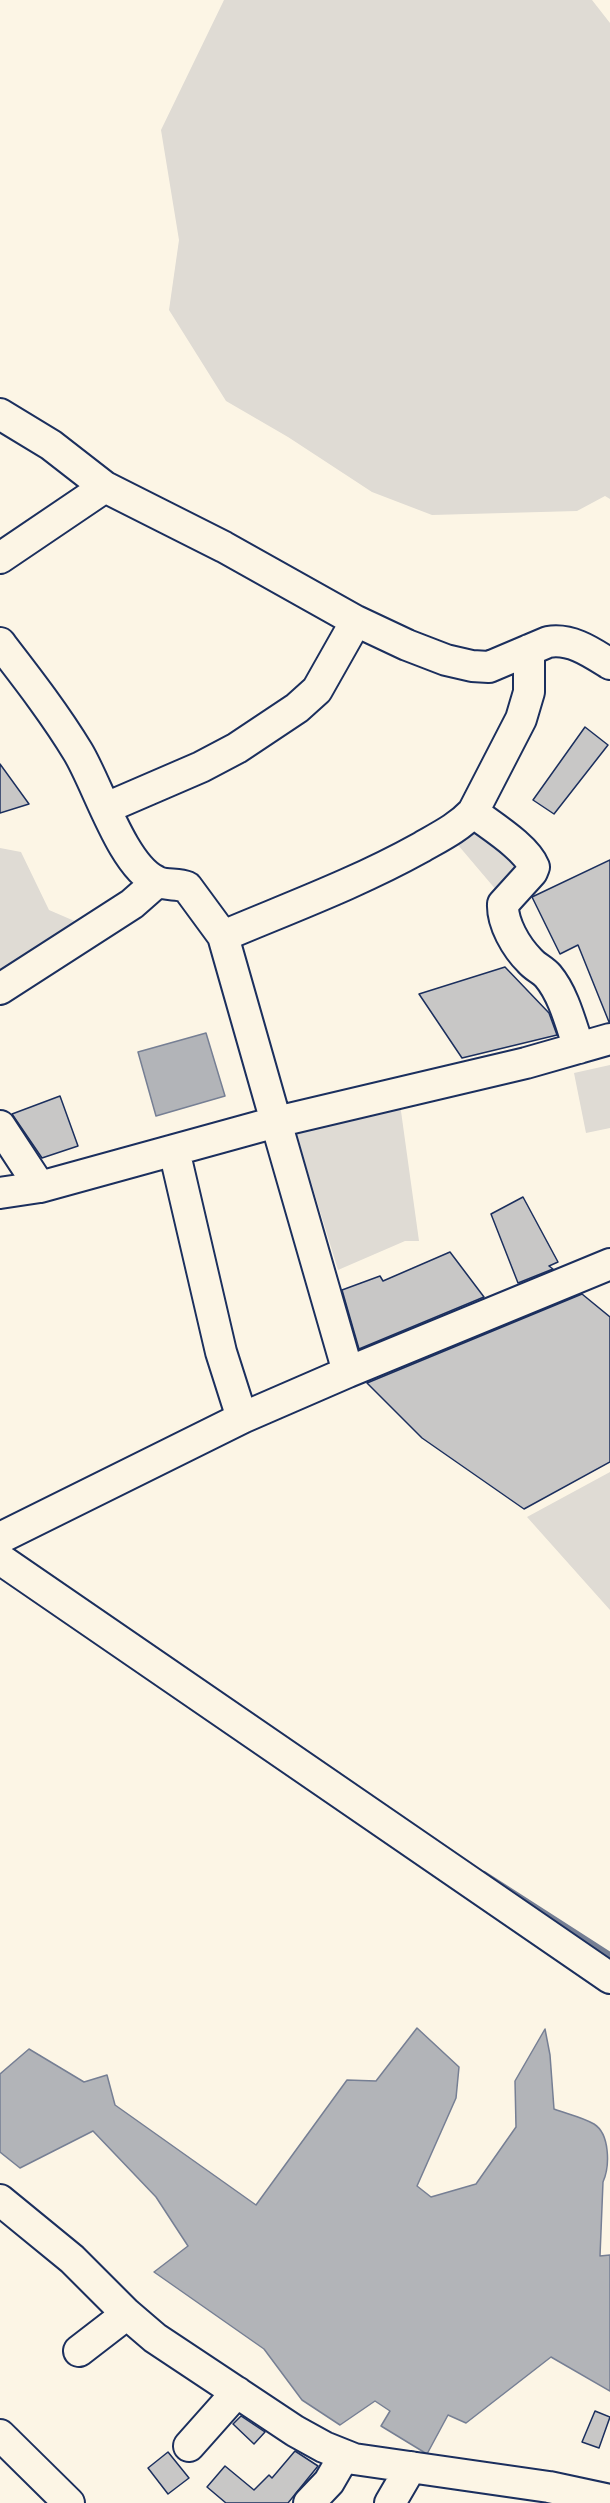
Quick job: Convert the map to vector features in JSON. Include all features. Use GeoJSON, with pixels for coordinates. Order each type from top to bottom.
{"type":"FeatureCollection","features":[{"type":"Feature","properties":{"kind":"street"},"geometry":{"type":"LineString","coordinates":[[0,414],[51,445],[105,487],[224,547],[356,621],[407,645],[446,660],[472,666],[495,666],[529,650],[558,640],[572,643],[610,664]]}},
{"type":"Feature","properties":{"kind":"street"},"geometry":{"type":"LineString","coordinates":[[0,558],[105,487]]}},
{"type":"Feature","properties":{"kind":"street"},"geometry":{"type":"LineString","coordinates":[[106,808],[201,767],[237,748],[297,708],[317,690],[356,621]]}},
{"type":"Feature","properties":{"kind":"street"},"geometry":{"type":"LineString","coordinates":[[0,643],[79,754],[118,836],[136,865],[157,882],[180,884],[187,887],[223,936],[348,1372]]}},
{"type":"Feature","properties":{"kind":"street"},"geometry":{"type":"LineString","coordinates":[[223,936],[350,883],[397,860],[458,826],[473,812],[521,719],[529,692],[529,650]]}},
{"type":"Feature","properties":{"kind":"street"},"geometry":{"type":"LineString","coordinates":[[473,812],[522,850],[532,862],[534,867],[532,872],[503,904],[503,912],[508,927],[525,956],[548,976],[559,995],[579,1048]]}},
{"type":"Feature","properties":{"kind":"street"},"geometry":{"type":"LineString","coordinates":[[0,989],[132,904],[157,882]]}},
{"type":"Feature","properties":{"kind":"street"},"geometry":{"type":"LineString","coordinates":[[0,1193],[40,1187],[276,1122],[494,1071],[610,1039]]}},
{"type":"Feature","properties":{"kind":"street"},"geometry":{"type":"LineString","coordinates":[[0,1126],[40,1187]]}},
{"type":"Feature","properties":{"kind":"street"},"geometry":{"type":"LineString","coordinates":[[174,1150],[221,1352],[242,1418]]}},
{"type":"Feature","properties":{"kind":"street"},"geometry":{"type":"LineString","coordinates":[[0,1538],[242,1418],[610,1264]]}},
{"type":"Feature","properties":{"kind":"street"},"geometry":{"type":"LineString","coordinates":[[0,1559],[610,1978]]}},
{"type":"Feature","properties":{"kind":"street"},"geometry":{"type":"LineString","coordinates":[[0,2200],[72,2259],[127,2314],[155,2338],[295,2431],[344,2456],[411,2467],[479,2490],[549,2487],[610,2500]]}},
{"type":"Feature","properties":{"kind":"street"},"geometry":{"type":"LineString","coordinates":[[79,2351],[127,2314]]}},
{"type":"Feature","properties":{"kind":"street"},"geometry":{"type":"LineString","coordinates":[[189,2446],[237,2392]]}},
{"type":"Feature","properties":{"kind":"street"},"geometry":{"type":"LineString","coordinates":[[0,2435],[69,2503]]}},
{"type":"Feature","properties":{"kind":"street"},"geometry":{"type":"LineString","coordinates":[[309,2503],[329,2482],[344,2456]]}},
{"type":"Feature","properties":{"kind":"street"},"geometry":{"type":"LineString","coordinates":[[390,2503],[411,2467]]}},
{"type":"Feature","properties":{"kind":"shaded area"},"geometry":{"type":"Polygon","coordinates":[[[224,0],[592,0],[610,23],[610,499],[605,496],[577,511],[432,515],[372,492],[288,437],[226,401],[169,310],[179,240],[161,130],[224,0]]]}},
{"type":"Feature","properties":{"kind":"shaded area"},"geometry":{"type":"Polygon","coordinates":[[[483,828],[526,868],[497,891],[458,845],[483,828]]]}},
{"type":"Feature","properties":{"kind":"shaded area"},"geometry":{"type":"Polygon","coordinates":[[[0,848],[21,852],[49,910],[100,932],[0,970],[0,848]]]}},
{"type":"Feature","properties":{"kind":"shaded area"},"geometry":{"type":"Polygon","coordinates":[[[206,1033],[225,1096],[156,1116],[138,1052],[206,1033]]]}},
{"type":"Feature","properties":{"kind":"shaded area"},"geometry":{"type":"Polygon","coordinates":[[[610,1065],[610,1128],[586,1133],[574,1073],[610,1065]]]}},
{"type":"Feature","properties":{"kind":"shaded area"},"geometry":{"type":"Polygon","coordinates":[[[400,1104],[419,1241],[405,1241],[338,1270],[296,1133],[400,1104]]]}},
{"type":"Feature","properties":{"kind":"shaded area"},"geometry":{"type":"Polygon","coordinates":[[[610,1472],[610,1610],[527,1517],[610,1472]]]}},
{"type":"Feature","properties":{"kind":"shaded area"},"geometry":{"type":"Polygon","coordinates":[[[417,2028],[459,2067],[456,2098],[417,2186],[431,2197],[476,2184],[516,2127],[515,2081],[545,2029],[550,2055],[554,2109],[594,2124],[606,2143],[607,2168],[603,2182],[600,2256],[610,2255],[610,2391],[551,2357],[466,2423],[448,2415],[427,2454],[381,2426],[390,2411],[375,2401],[340,2425],[302,2400],[264,2349],[154,2272],[188,2246],[156,2197],[93,2131],[20,2168],[0,2152],[0,2074],[29,2049],[84,2082],[107,2075],[115,2105],[256,2205],[347,2080],[376,2081],[417,2028]]]}},
{"type":"Feature","properties":{"kind":"building"},"geometry":{"type":"Polygon","coordinates":[[[585,727],[608,745],[554,814],[533,800],[585,727]]]}},
{"type":"Feature","properties":{"kind":"building"},"geometry":{"type":"Polygon","coordinates":[[[0,764],[29,804],[0,813],[0,764]]]}},
{"type":"Feature","properties":{"kind":"building"},"geometry":{"type":"Polygon","coordinates":[[[610,860],[609,1022],[578,945],[560,954],[532,897],[610,860]]]}},
{"type":"Feature","properties":{"kind":"building"},"geometry":{"type":"Polygon","coordinates":[[[505,967],[549,1013],[557,1035],[462,1058],[419,994],[505,967]]]}},
{"type":"Feature","properties":{"kind":"building"},"geometry":{"type":"Polygon","coordinates":[[[60,1096],[78,1146],[42,1158],[12,1114],[60,1096]]]}},
{"type":"Feature","properties":{"kind":"building"},"geometry":{"type":"Polygon","coordinates":[[[523,1197],[558,1262],[549,1266],[553,1269],[518,1283],[491,1214],[523,1197]]]}},
{"type":"Feature","properties":{"kind":"building"},"geometry":{"type":"Polygon","coordinates":[[[450,1252],[484,1297],[359,1349],[342,1290],[380,1276],[383,1281],[450,1252]]]}},
{"type":"Feature","properties":{"kind":"building"},"geometry":{"type":"Polygon","coordinates":[[[582,1294],[610,1317],[610,1462],[524,1509],[422,1438],[367,1383],[582,1294]]]}},
{"type":"Feature","properties":{"kind":"building"},"geometry":{"type":"Polygon","coordinates":[[[595,2411],[610,2417],[599,2448],[582,2442],[595,2411]]]}},
{"type":"Feature","properties":{"kind":"building"},"geometry":{"type":"Polygon","coordinates":[[[241,2416],[265,2432],[254,2444],[233,2424],[241,2416]]]}},
{"type":"Feature","properties":{"kind":"building"},"geometry":{"type":"Polygon","coordinates":[[[295,2451],[318,2466],[288,2503],[226,2503],[207,2487],[225,2466],[254,2490],[269,2475],[272,2478],[295,2451]]]}},
{"type":"Feature","properties":{"kind":"building"},"geometry":{"type":"Polygon","coordinates":[[[168,2452],[189,2478],[168,2494],[148,2468],[168,2452]]]}},
{"type":"Feature","properties":{"kind":"waterway"},"geometry":{"type":"LineString","coordinates":[[484,1874],[610,1955]]}}]}
